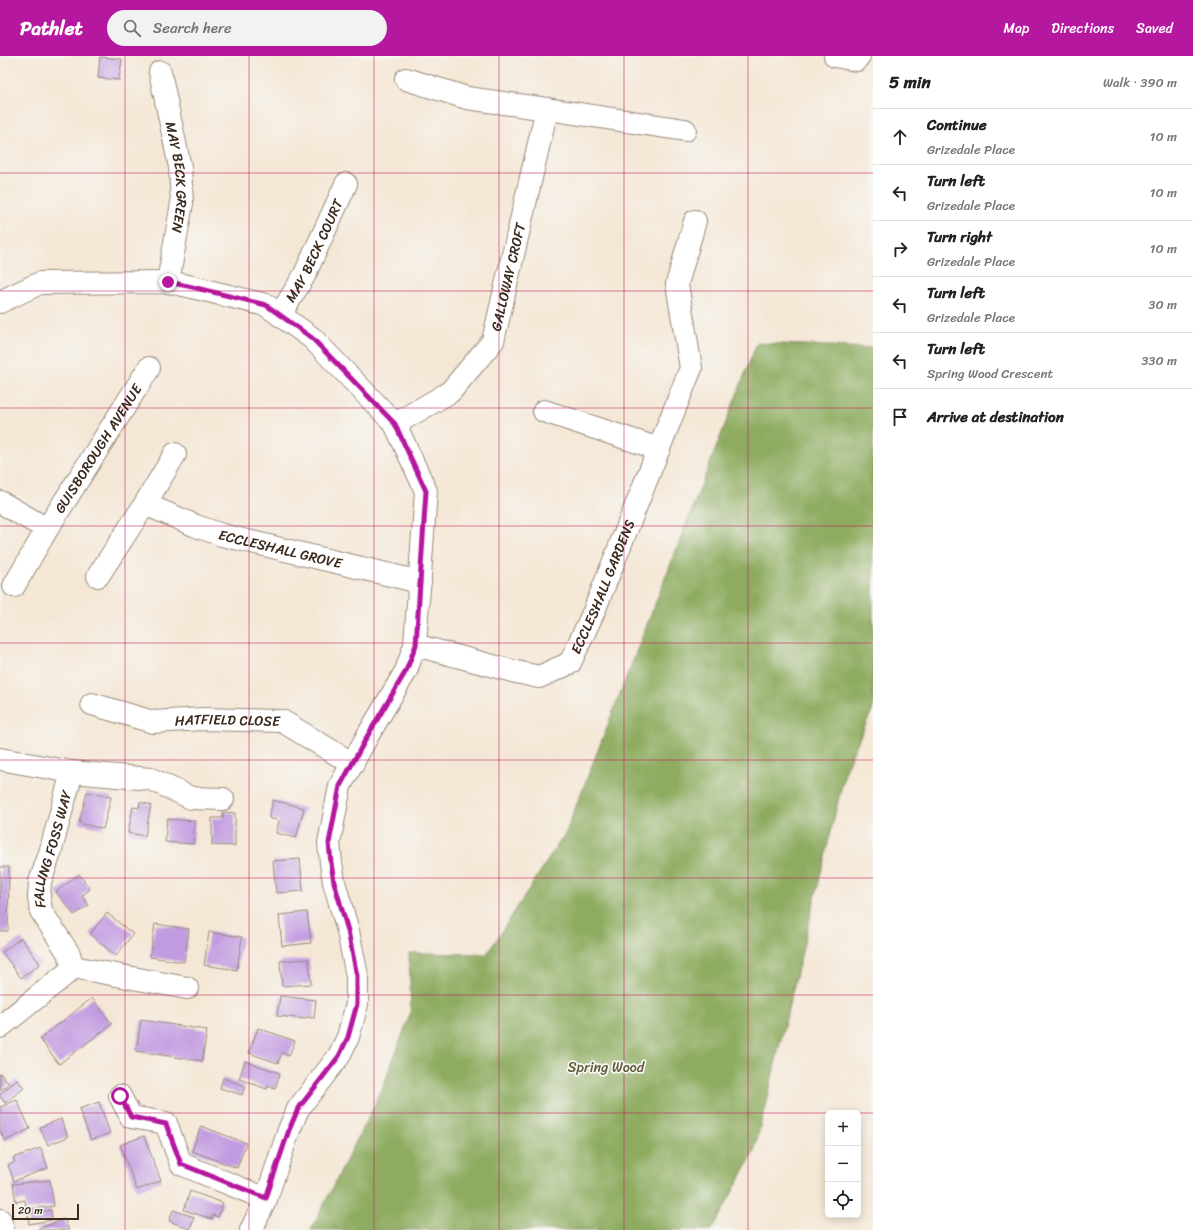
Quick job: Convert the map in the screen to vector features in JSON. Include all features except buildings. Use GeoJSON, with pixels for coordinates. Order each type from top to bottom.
{"type":"FeatureCollection","features":[{"type":"Feature","properties":{"kind":"street"},"geometry":{"type":"LineString","coordinates":[[835,56],[856,60],[859,56]]}},
{"type":"Feature","properties":{"kind":"street","name":"MAY BECK GREEN"},"geometry":{"type":"LineString","coordinates":[[160,72],[180,167],[182,203],[168,282]]}},
{"type":"Feature","properties":{"kind":"street"},"geometry":{"type":"LineString","coordinates":[[406,79],[467,98],[685,130]]}},
{"type":"Feature","properties":{"kind":"street","name":"GALLOWAY CROFT"},"geometry":{"type":"LineString","coordinates":[[395,424],[450,392],[493,341],[547,109]]}},
{"type":"Feature","properties":{"kind":"street","name":"MAY BECK COURT"},"geometry":{"type":"LineString","coordinates":[[280,315],[304,276],[346,184]]}},
{"type":"Feature","properties":{"kind":"street","name":"ECCLESHALL GARDENS"},"geometry":{"type":"LineString","coordinates":[[416,645],[539,677],[570,663],[594,611],[691,368],[677,284],[695,221]]}},
{"type":"Feature","properties":{"kind":"street"},"geometry":{"type":"LineString","coordinates":[[0,302],[40,283],[168,282],[266,305],[312,338],[395,424],[426,491],[416,645],[406,671],[340,786],[329,843],[334,882],[348,931],[357,976],[357,1004],[348,1037],[339,1056],[298,1109],[289,1130],[266,1198],[251,1230]]}},
{"type":"Feature","properties":{"kind":"street","name":"GUISBOROUGH AVENUE"},"geometry":{"type":"LineString","coordinates":[[14,586],[47,529],[149,368]]}},
{"type":"Feature","properties":{"kind":"street"},"geometry":{"type":"LineString","coordinates":[[544,411],[659,450]]}},
{"type":"Feature","properties":{"kind":"street"},"geometry":{"type":"LineString","coordinates":[[98,576],[145,504],[175,454]]}},
{"type":"Feature","properties":{"kind":"street","name":"GUISBOROUGH AVENUE"},"geometry":{"type":"LineString","coordinates":[[0,502],[47,529]]}},
{"type":"Feature","properties":{"kind":"street","name":"ECCLESHALL GROVE"},"geometry":{"type":"LineString","coordinates":[[145,504],[196,526],[222,534],[420,582]]}},
{"type":"Feature","properties":{"kind":"street","name":"HATFIELD CLOSE"},"geometry":{"type":"LineString","coordinates":[[92,704],[153,722],[202,719],[282,721],[353,764]]}},
{"type":"Feature","properties":{"kind":"street","name":"FALLING FOSS WAY"},"geometry":{"type":"LineString","coordinates":[[0,759],[72,772],[151,779],[191,798],[223,799]]}},
{"type":"Feature","properties":{"kind":"street","name":"FALLING FOSS WAY"},"geometry":{"type":"LineString","coordinates":[[72,772],[50,853],[40,882],[39,897],[41,911],[69,954],[73,967]]}},
{"type":"Feature","properties":{"kind":"street"},"geometry":{"type":"LineString","coordinates":[[0,1027],[73,967],[187,988]]}},
{"type":"Feature","properties":{"kind":"street"},"geometry":{"type":"LineString","coordinates":[[120,1096],[131,1117],[166,1124],[181,1164],[266,1198]]}},
{"type":"Feature","properties":{"kind":"street"},"geometry":{"type":"LineString","coordinates":[[0,1220],[3,1230]]}},
{"type":"Feature","properties":{"kind":"green space","name":"Spring Wood"},"geometry":{"type":"Polygon","coordinates":[[[757,343],[873,348],[873,708],[846,768],[754,1152],[712,1230],[311,1230],[381,1092],[411,1012],[409,953],[487,954],[566,832],[757,343]]]}},
{"type":"Feature","properties":{"kind":"route"},"geometry":{"type":"LineString","coordinates":[[120,1096],[131,1117],[166,1124],[181,1164],[266,1198],[289,1130],[298,1109],[339,1056],[348,1037],[357,1004],[357,976],[348,931],[334,882],[329,843],[340,786],[406,671],[416,645],[426,491],[395,424],[312,338],[266,305],[168,282]]}}]}
